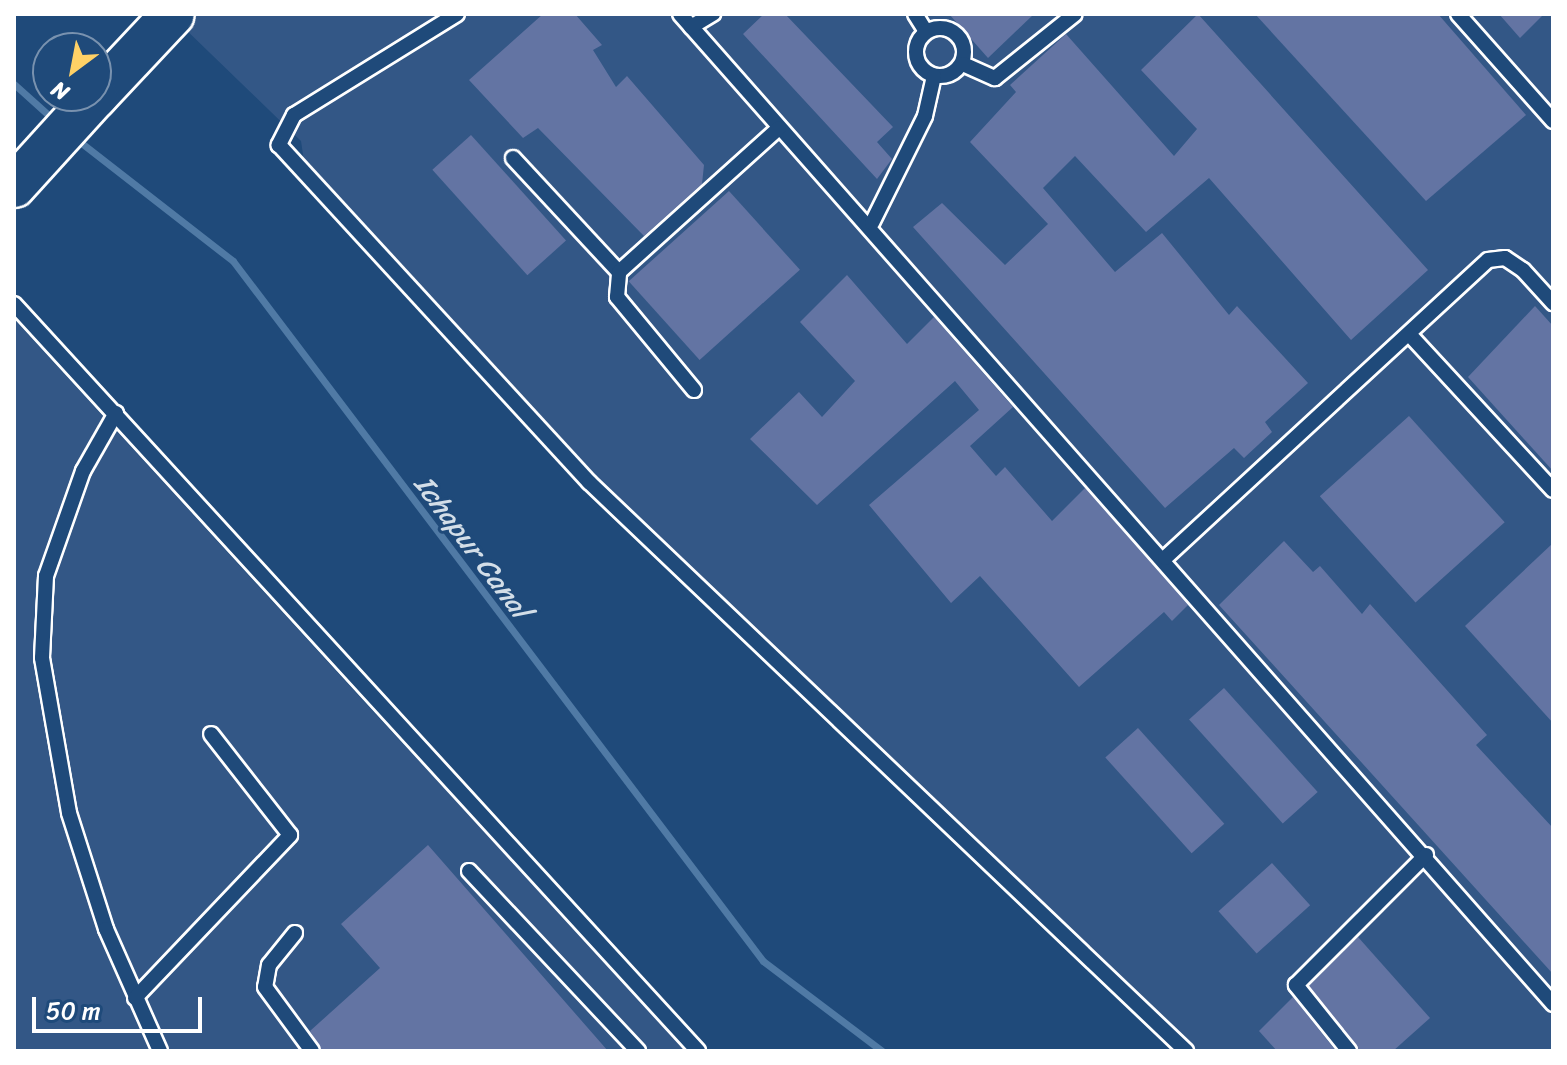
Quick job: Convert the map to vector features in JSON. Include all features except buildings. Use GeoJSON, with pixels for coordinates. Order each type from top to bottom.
{"type":"FeatureCollection","features":[{"type":"Feature","properties":{"kind":"main road"},"geometry":{"type":"LineString","coordinates":[[112,78],[173,14]]}},
{"type":"Feature","properties":{"kind":"main road"},"geometry":{"type":"LineString","coordinates":[[20,179],[81,112]]}},
{"type":"Feature","properties":{"kind":"lane"},"geometry":{"type":"LineString","coordinates":[[457,14],[294,115],[279,145],[589,482],[1186,1051]]}},
{"type":"Feature","properties":{"kind":"lane"},"geometry":{"type":"LineString","coordinates":[[680,14],[779,128],[872,223],[1553,1004]]}},
{"type":"Feature","properties":{"kind":"lane"},"geometry":{"type":"LineString","coordinates":[[691,27],[713,14]]}},
{"type":"Feature","properties":{"kind":"lane"},"geometry":{"type":"LineString","coordinates":[[915,14],[925,30],[956,36],[963,64]]}},
{"type":"Feature","properties":{"kind":"lane"},"geometry":{"type":"LineString","coordinates":[[963,64],[995,78],[1075,14]]}},
{"type":"Feature","properties":{"kind":"lane"},"geometry":{"type":"LineString","coordinates":[[1458,14],[1553,121]]}},
{"type":"Feature","properties":{"kind":"lane"},"geometry":{"type":"LineString","coordinates":[[925,30],[916,56],[934,76],[945,79],[963,64]]}},
{"type":"Feature","properties":{"kind":"lane"},"geometry":{"type":"LineString","coordinates":[[872,223],[925,116],[934,76]]}},
{"type":"Feature","properties":{"kind":"lane"},"geometry":{"type":"LineString","coordinates":[[694,390],[617,297],[619,272],[779,128]]}},
{"type":"Feature","properties":{"kind":"lane"},"geometry":{"type":"LineString","coordinates":[[513,158],[619,272]]}},
{"type":"Feature","properties":{"kind":"lane"},"geometry":{"type":"LineString","coordinates":[[1165,558],[1488,260],[1505,258],[1553,303]]}},
{"type":"Feature","properties":{"kind":"lane"},"geometry":{"type":"LineString","coordinates":[[14,304],[698,1051]]}},
{"type":"Feature","properties":{"kind":"lane"},"geometry":{"type":"LineString","coordinates":[[1409,334],[1553,490]]}},
{"type":"Feature","properties":{"kind":"lane"},"geometry":{"type":"LineString","coordinates":[[116,413],[83,471],[46,576],[42,658],[69,813],[135,998],[160,1051]]}},
{"type":"Feature","properties":{"kind":"lane"},"geometry":{"type":"LineString","coordinates":[[135,998],[290,835],[211,734]]}},
{"type":"Feature","properties":{"kind":"lane"},"geometry":{"type":"LineString","coordinates":[[1349,1051],[1296,985],[1426,855]]}},
{"type":"Feature","properties":{"kind":"lane"},"geometry":{"type":"LineString","coordinates":[[469,871],[638,1051]]}},
{"type":"Feature","properties":{"kind":"lane"},"geometry":{"type":"LineString","coordinates":[[295,933],[269,965],[265,987],[312,1051]]}},
{"type":"Feature","properties":{"kind":"shaded area"},"geometry":{"type":"Polygon","coordinates":[[[189,14],[1553,14],[1553,1051],[1190,1051],[580,470],[305,168],[301,141],[180,24],[189,14]]]}},
{"type":"Feature","properties":{"kind":"shaded area"},"geometry":{"type":"Polygon","coordinates":[[[14,319],[391,731],[689,1051],[14,1051],[14,319]]]}},
{"type":"Feature","properties":{"kind":"waterway","name":"Ichapur Canal"},"geometry":{"type":"LineString","coordinates":[[14,84],[54,120]]}},
{"type":"Feature","properties":{"kind":"waterway","name":"Ichapur Canal"},"geometry":{"type":"LineString","coordinates":[[75,138],[233,261],[763,961],[882,1051]]}}]}
